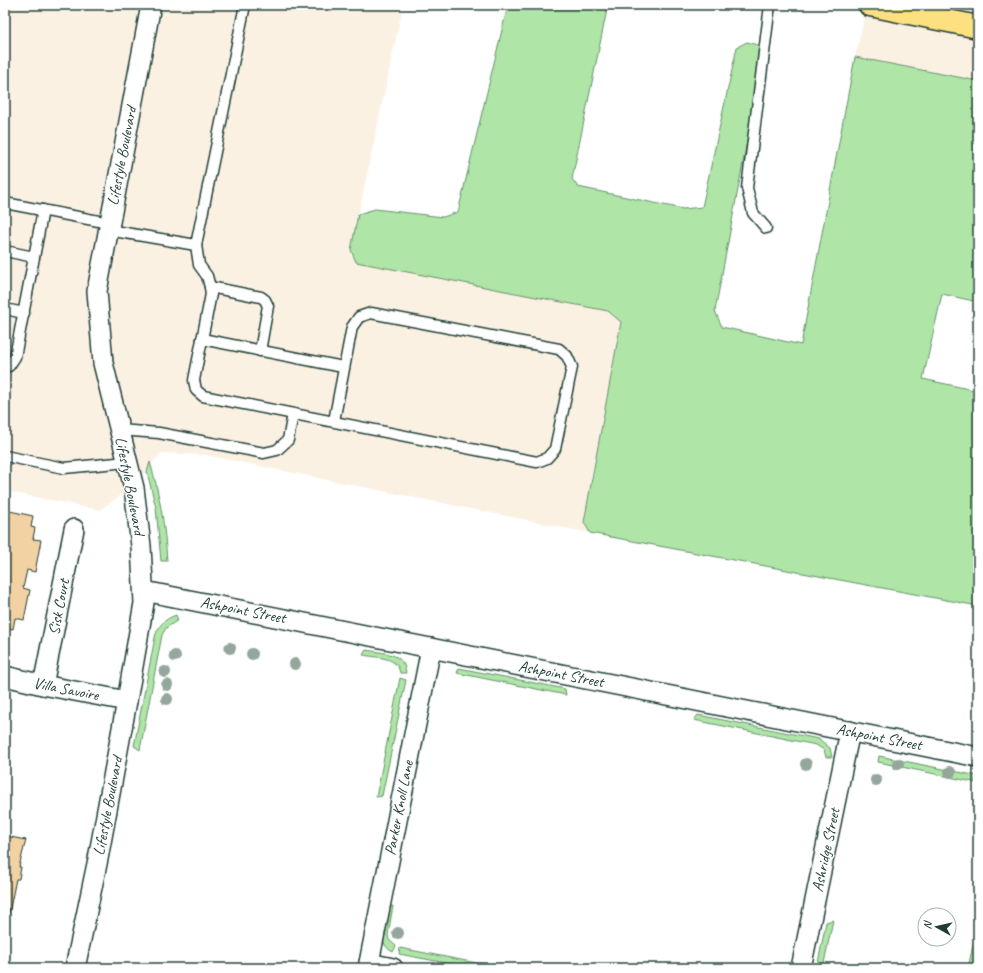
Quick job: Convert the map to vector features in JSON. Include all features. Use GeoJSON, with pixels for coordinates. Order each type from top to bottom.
{"type":"FeatureCollection","features":[{"type":"Feature","properties":{"kind":"main road"},"geometry":{"type":"LineString","coordinates":[[870,5],[978,27]]}},
{"type":"Feature","properties":{"kind":"street","name":"Lifestyle Boulevard"},"geometry":{"type":"LineString","coordinates":[[75,968],[98,858],[144,602],[141,546],[134,488],[103,363],[97,291],[151,5]]}},
{"type":"Feature","properties":{"kind":"street","name":"Sisk Court"},"geometry":{"type":"LineString","coordinates":[[43,685],[74,529]]}},
{"type":"Feature","properties":{"kind":"street","name":"Ashpoint Street"},"geometry":{"type":"LineString","coordinates":[[144,591],[978,756]]}},
{"type":"Feature","properties":{"kind":"street","name":"Parker Knoll Lane"},"geometry":{"type":"LineString","coordinates":[[368,966],[431,648]]}},
{"type":"Feature","properties":{"kind":"street","name":"Villa Savoire"},"geometry":{"type":"LineString","coordinates":[[5,676],[127,701]]}},
{"type":"Feature","properties":{"kind":"street","name":"Ashridge Street"},"geometry":{"type":"LineString","coordinates":[[801,968],[850,731]]}},
{"type":"Feature","properties":{"kind":"street"},"geometry":{"type":"LineString","coordinates":[[368,966],[393,968]]}},
{"type":"Feature","properties":{"kind":"lane"},"geometry":{"type":"LineString","coordinates":[[245,5],[196,245],[199,265],[207,276],[211,294],[194,380],[196,390],[203,396],[293,414],[537,462],[547,458],[555,449],[572,367],[567,356],[559,349],[371,313],[359,317],[352,327],[343,367],[334,422]]}},
{"type":"Feature","properties":{"kind":"lane"},"geometry":{"type":"LineString","coordinates":[[766,228],[753,213],[747,188],[770,5]]}},
{"type":"Feature","properties":{"kind":"lane"},"geometry":{"type":"LineString","coordinates":[[5,203],[43,210],[109,227],[196,245]]}},
{"type":"Feature","properties":{"kind":"lane"},"geometry":{"type":"LineString","coordinates":[[5,367],[8,366],[16,357],[43,210]]}},
{"type":"Feature","properties":{"kind":"lane"},"geometry":{"type":"LineString","coordinates":[[5,251],[34,257]]}},
{"type":"Feature","properties":{"kind":"lane"},"geometry":{"type":"LineString","coordinates":[[210,287],[261,297],[265,300],[268,306],[260,350]]}},
{"type":"Feature","properties":{"kind":"lane"},"geometry":{"type":"LineString","coordinates":[[5,310],[24,313]]}},
{"type":"Feature","properties":{"kind":"lane"},"geometry":{"type":"LineString","coordinates":[[202,339],[343,367]]}},
{"type":"Feature","properties":{"kind":"lane"},"geometry":{"type":"LineString","coordinates":[[119,430],[159,433],[264,453],[277,450],[288,440],[293,414]]}},
{"type":"Feature","properties":{"kind":"lane"},"geometry":{"type":"LineString","coordinates":[[5,456],[64,468],[127,462]]}},
{"type":"Feature","properties":{"kind":"shaded area"},"geometry":{"type":"Polygon","coordinates":[[[5,5],[403,5],[351,250],[608,311],[621,322],[584,522],[590,533],[205,455],[161,453],[130,489],[100,510],[5,491],[5,5]]]}},
{"type":"Feature","properties":{"kind":"shaded area"},"geometry":{"type":"Polygon","coordinates":[[[867,5],[978,5],[978,81],[855,57],[867,5]]]}},
{"type":"Feature","properties":{"kind":"green space"},"geometry":{"type":"Polygon","coordinates":[[[508,5],[608,5],[572,179],[578,187],[683,209],[702,207],[737,47],[747,42],[761,46],[763,57],[715,311],[722,327],[801,345],[855,57],[978,81],[978,199],[974,218],[978,219],[978,302],[942,294],[923,379],[978,391],[978,606],[590,533],[584,522],[621,322],[608,311],[356,262],[351,250],[358,214],[375,209],[443,217],[458,212],[508,5]]]}},
{"type":"Feature","properties":{"kind":"green space"},"geometry":{"type":"Polygon","coordinates":[[[150,462],[162,511],[167,561],[161,561],[156,508],[147,472],[150,462]]]}},
{"type":"Feature","properties":{"kind":"green space"},"geometry":{"type":"Polygon","coordinates":[[[176,615],[178,620],[166,628],[162,635],[140,750],[134,746],[155,637],[162,623],[168,618],[176,615]]]}},
{"type":"Feature","properties":{"kind":"green space"},"geometry":{"type":"Polygon","coordinates":[[[366,650],[386,653],[397,657],[404,666],[406,673],[400,673],[395,663],[391,661],[363,655],[366,650]]]}},
{"type":"Feature","properties":{"kind":"green space"},"geometry":{"type":"Polygon","coordinates":[[[459,668],[565,689],[566,695],[457,673],[459,668]]]}},
{"type":"Feature","properties":{"kind":"green space"},"geometry":{"type":"Polygon","coordinates":[[[400,678],[406,680],[382,796],[376,797],[400,678]]]}},
{"type":"Feature","properties":{"kind":"green space"},"geometry":{"type":"Polygon","coordinates":[[[698,715],[819,739],[830,748],[832,757],[826,757],[824,750],[816,745],[694,720],[698,715]]]}},
{"type":"Feature","properties":{"kind":"green space"},"geometry":{"type":"Polygon","coordinates":[[[879,756],[978,776],[978,783],[878,762],[879,756]]]}},
{"type":"Feature","properties":{"kind":"green space"},"geometry":{"type":"Polygon","coordinates":[[[393,906],[388,935],[389,940],[396,946],[393,952],[384,944],[382,932],[387,907],[393,906]]]}},
{"type":"Feature","properties":{"kind":"green space"},"geometry":{"type":"Polygon","coordinates":[[[833,920],[823,968],[817,968],[826,922],[833,920]]]}},
{"type":"Feature","properties":{"kind":"green space"},"geometry":{"type":"Polygon","coordinates":[[[978,922],[978,968],[968,968],[978,922]]]}},
{"type":"Feature","properties":{"kind":"green space"},"geometry":{"type":"Polygon","coordinates":[[[400,948],[502,968],[472,968],[399,954],[400,948]]]}},
{"type":"Feature","properties":{"kind":"building"},"geometry":{"type":"Polygon","coordinates":[[[5,510],[33,516],[31,527],[35,528],[33,539],[41,540],[35,572],[27,570],[23,588],[30,590],[24,620],[15,618],[13,629],[7,628],[6,639],[5,510]]]}},
{"type":"Feature","properties":{"kind":"building"},"geometry":{"type":"Polygon","coordinates":[[[5,836],[26,840],[19,867],[21,867],[19,879],[16,879],[5,933],[5,836]]]}}]}
